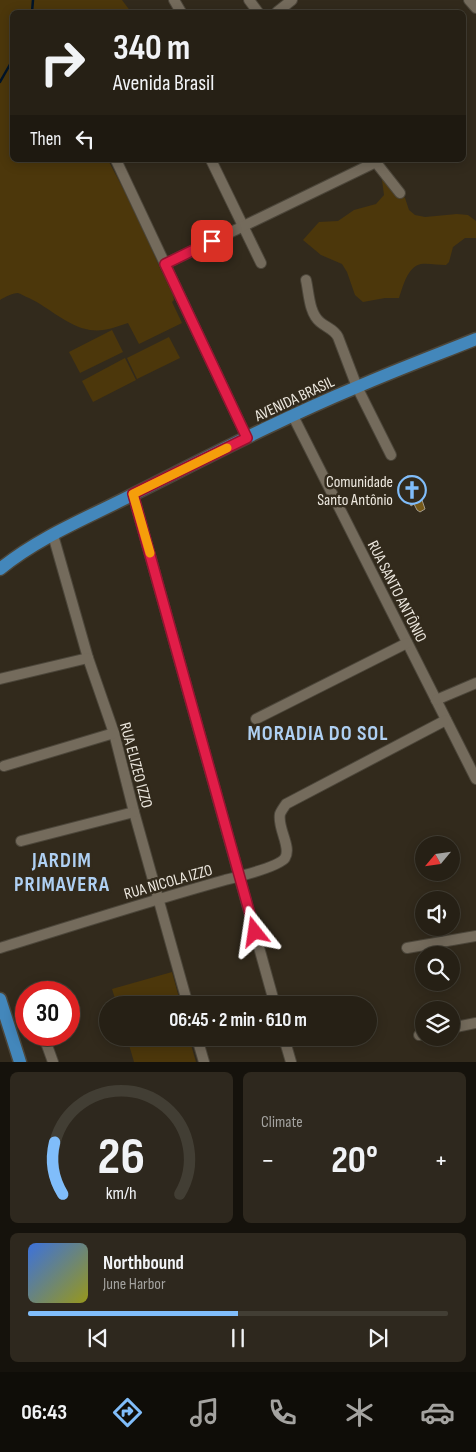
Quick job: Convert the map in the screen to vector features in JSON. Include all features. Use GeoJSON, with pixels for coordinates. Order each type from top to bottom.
{"type":"FeatureCollection","features":[{"type":"Feature","properties":{"kind":"main road","name":"AVENIDA BRASIL"},"geometry":{"type":"LineString","coordinates":[[0,569],[13,558],[53,535],[247,438],[357,386],[476,339]]}},
{"type":"Feature","properties":{"kind":"main road"},"geometry":{"type":"LineString","coordinates":[[0,999],[3,1019],[20,1062]]}},
{"type":"Feature","properties":{"kind":"street"},"geometry":{"type":"LineString","coordinates":[[280,10],[292,0]]}},
{"type":"Feature","properties":{"kind":"street"},"geometry":{"type":"LineString","coordinates":[[469,0],[476,8]]}},
{"type":"Feature","properties":{"kind":"street"},"geometry":{"type":"LineString","coordinates":[[117,162],[247,438]]}},
{"type":"Feature","properties":{"kind":"street"},"geometry":{"type":"LineString","coordinates":[[212,162],[262,263]]}},
{"type":"Feature","properties":{"kind":"street"},"geometry":{"type":"LineString","coordinates":[[165,264],[373,162]]}},
{"type":"Feature","properties":{"kind":"street"},"geometry":{"type":"LineString","coordinates":[[376,162],[400,194]]}},
{"type":"Feature","properties":{"kind":"street"},"geometry":{"type":"LineString","coordinates":[[306,280],[313,313],[318,321],[335,331],[357,386],[391,455]]}},
{"type":"Feature","properties":{"kind":"street","name":"RUA SANTO ANTÔNIO"},"geometry":{"type":"LineString","coordinates":[[293,416],[446,720],[473,764],[476,779]]}},
{"type":"Feature","properties":{"kind":"street"},"geometry":{"type":"LineString","coordinates":[[133,494],[272,996]]}},
{"type":"Feature","properties":{"kind":"street","name":"RUA ELIZEO IZZO"},"geometry":{"type":"LineString","coordinates":[[53,535],[88,658],[114,733],[185,996]]}},
{"type":"Feature","properties":{"kind":"street"},"geometry":{"type":"LineString","coordinates":[[256,719],[407,643]]}},
{"type":"Feature","properties":{"kind":"street"},"geometry":{"type":"LineString","coordinates":[[0,679],[88,658]]}},
{"type":"Feature","properties":{"kind":"street"},"geometry":{"type":"LineString","coordinates":[[436,700],[476,682]]}},
{"type":"Feature","properties":{"kind":"street","name":"RUA NICOLA IZZO"},"geometry":{"type":"LineString","coordinates":[[0,948],[158,898],[239,877],[279,864],[286,857],[287,849],[280,824],[280,813],[286,804],[446,720]]}},
{"type":"Feature","properties":{"kind":"street"},"geometry":{"type":"LineString","coordinates":[[4,766],[114,733]]}},
{"type":"Feature","properties":{"kind":"street"},"geometry":{"type":"LineString","coordinates":[[20,841],[134,812]]}},
{"type":"Feature","properties":{"kind":"street"},"geometry":{"type":"LineString","coordinates":[[407,948],[476,936]]}},
{"type":"Feature","properties":{"kind":"street"},"geometry":{"type":"LineString","coordinates":[[460,1026],[476,1023]]}},
{"type":"Feature","properties":{"kind":"street"},"geometry":{"type":"LineString","coordinates":[[47,1046],[53,1062]]}},
{"type":"Feature","properties":{"kind":"street"},"geometry":{"type":"LineString","coordinates":[[200,1046],[204,1062]]}},
{"type":"Feature","properties":{"kind":"street"},"geometry":{"type":"LineString","coordinates":[[286,1046],[291,1062]]}},
{"type":"Feature","properties":{"kind":"shaded area"},"geometry":{"type":"Polygon","coordinates":[[[0,0],[122,0],[130,10],[10,10],[10,162],[109,162],[170,288],[174,300],[172,302],[182,323],[139,344],[128,323],[105,330],[90,330],[74,325],[37,302],[18,293],[11,294],[0,300],[0,0]]]}},
{"type":"Feature","properties":{"kind":"shaded area"},"geometry":{"type":"Polygon","coordinates":[[[385,177],[405,198],[409,210],[415,215],[425,217],[457,214],[468,215],[476,221],[476,238],[465,238],[453,247],[449,262],[446,265],[421,264],[412,269],[406,278],[399,298],[385,298],[363,302],[355,295],[347,272],[342,264],[321,255],[303,240],[319,222],[338,221],[354,210],[376,204],[384,195],[382,180],[385,177]]]}},
{"type":"Feature","properties":{"kind":"shaded area"},"geometry":{"type":"Polygon","coordinates":[[[112,330],[123,352],[80,373],[69,352],[112,330]]]}},
{"type":"Feature","properties":{"kind":"shaded area"},"geometry":{"type":"Polygon","coordinates":[[[169,337],[180,358],[137,379],[127,358],[169,337]]]}},
{"type":"Feature","properties":{"kind":"shaded area"},"geometry":{"type":"Polygon","coordinates":[[[125,358],[136,380],[93,402],[82,381],[125,358]]]}},
{"type":"Feature","properties":{"kind":"shaded area"},"geometry":{"type":"Polygon","coordinates":[[[172,972],[179,996],[114,996],[112,989],[172,972]]]}},
{"type":"Feature","properties":{"kind":"shaded area"},"geometry":{"type":"Polygon","coordinates":[[[129,1046],[191,1046],[196,1062],[134,1062],[129,1046]]]}},
{"type":"Feature","properties":{"kind":"building","name":"Comunidade Santo Antônio"},"geometry":{"type":"Polygon","coordinates":[[[407,476],[413,476],[423,497],[425,509],[420,512],[414,504],[411,506],[401,483],[407,476]]]}},
{"type":"Feature","properties":{"kind":"waterway"},"geometry":{"type":"LineString","coordinates":[[32,10],[33,0]]}},
{"type":"Feature","properties":{"kind":"waterway"},"geometry":{"type":"LineString","coordinates":[[0,82],[10,64]]}},
{"type":"Feature","properties":{"kind":"slow traffic"},"geometry":{"type":"LineString","coordinates":[[150,553],[133,494],[227,448]]}},
{"type":"Feature","properties":{"kind":"place","name":"Comunidade Santo Antônio"},"geometry":{"type":"Point","coordinates":[412,490]}},
{"type":"Feature","properties":{"kind":"district","name":"MORADIA DO SOL"},"geometry":{"type":"Point","coordinates":[318,733]}},
{"type":"Feature","properties":{"kind":"district","name":"JARDIM PRIMAVERA"},"geometry":{"type":"Point","coordinates":[62,872]}},
{"type":"Feature","properties":{"kind":"route"},"geometry":{"type":"LineString","coordinates":[[212,241],[165,264],[247,438],[133,494],[255,932]]}}]}
